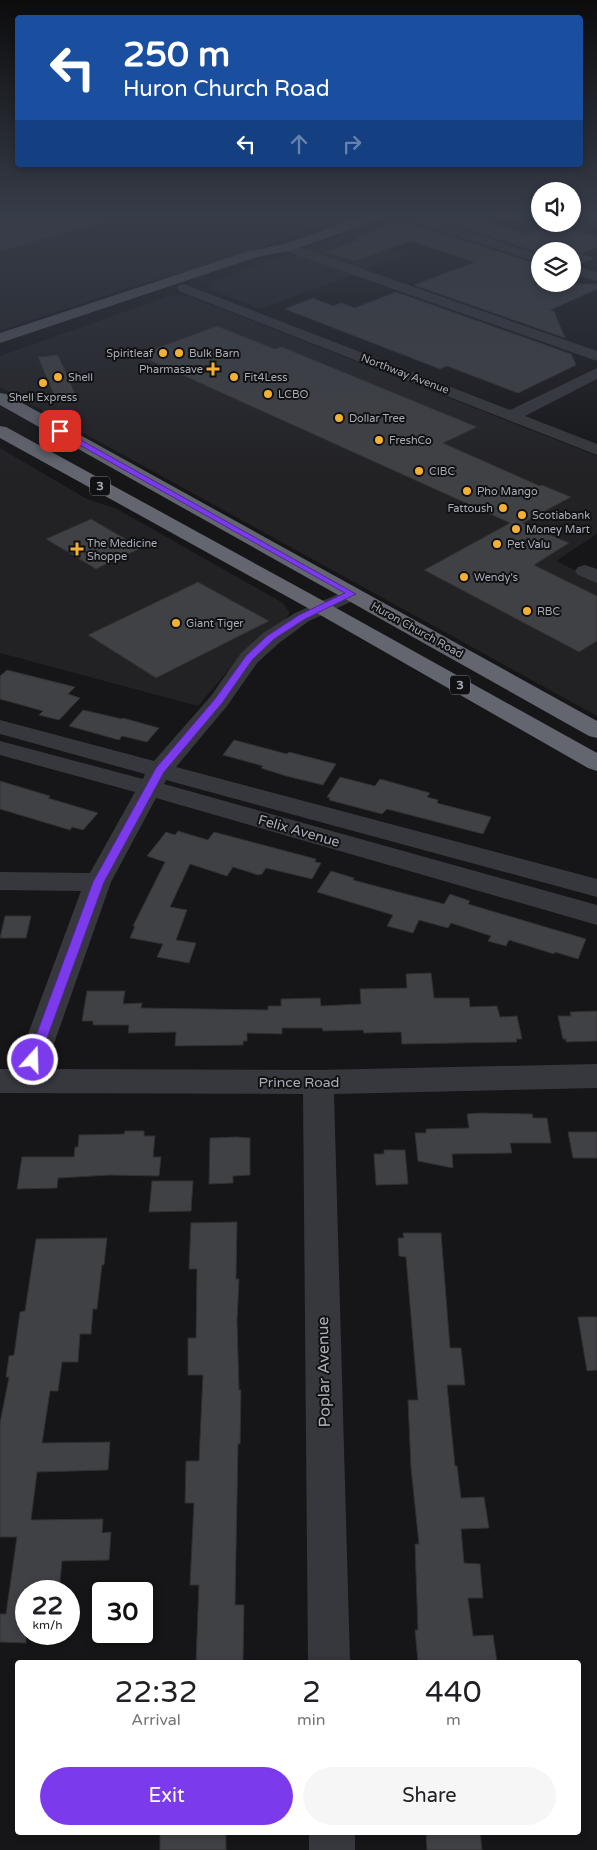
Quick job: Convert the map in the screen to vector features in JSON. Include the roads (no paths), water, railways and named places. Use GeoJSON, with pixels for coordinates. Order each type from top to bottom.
{"type":"FeatureCollection","features":[{"type":"Feature","properties":{"kind":"highway","name":"Huron Church Road"},"geometry":{"type":"LineString","coordinates":[[0,398],[597,731]]}},
{"type":"Feature","properties":{"kind":"highway","name":"Huron Church Road"},"geometry":{"type":"LineString","coordinates":[[0,431],[322,608],[597,763]]}},
{"type":"Feature","properties":{"kind":"main road"},"geometry":{"type":"LineString","coordinates":[[0,338],[108,302]]}},
{"type":"Feature","properties":{"kind":"main road"},"geometry":{"type":"LineString","coordinates":[[0,351],[142,302]]}},
{"type":"Feature","properties":{"kind":"street","name":"Northway Avenue"},"geometry":{"type":"LineString","coordinates":[[221,302],[597,450]]}},
{"type":"Feature","properties":{"kind":"street"},"geometry":{"type":"LineString","coordinates":[[445,302],[597,356]]}},
{"type":"Feature","properties":{"kind":"street"},"geometry":{"type":"LineString","coordinates":[[511,416],[597,373]]}},
{"type":"Feature","properties":{"kind":"street"},"geometry":{"type":"LineString","coordinates":[[12,1081],[98,882],[154,779],[219,701],[249,658],[271,638],[302,617],[352,594]]}},
{"type":"Feature","properties":{"kind":"street","name":"Felix Avenue"},"geometry":{"type":"LineString","coordinates":[[0,727],[154,779],[597,915]]}},
{"type":"Feature","properties":{"kind":"street","name":"Felix Avenue"},"geometry":{"type":"LineString","coordinates":[[0,748],[154,779],[597,888]]}},
{"type":"Feature","properties":{"kind":"street"},"geometry":{"type":"LineString","coordinates":[[0,881],[98,882]]}},
{"type":"Feature","properties":{"kind":"street","name":"Prince Road"},"geometry":{"type":"LineString","coordinates":[[12,1081],[318,1082],[597,1076]]}},
{"type":"Feature","properties":{"kind":"street","name":"Poplar Avenue"},"geometry":{"type":"LineString","coordinates":[[318,1082],[329,1660]]}},
{"type":"Feature","properties":{"kind":"street"},"geometry":{"type":"LineString","coordinates":[[332,1835],[332,1850]]}},
{"type":"Feature","properties":{"kind":"place","name":"Spiritleaf"},"geometry":{"type":"Point","coordinates":[163,353]}},
{"type":"Feature","properties":{"kind":"place","name":"Bulk Barn"},"geometry":{"type":"Point","coordinates":[179,353]}},
{"type":"Feature","properties":{"kind":"place","name":"Pharmasave"},"geometry":{"type":"Point","coordinates":[213,369]}},
{"type":"Feature","properties":{"kind":"place","name":"Shell"},"geometry":{"type":"Point","coordinates":[58,377]}},
{"type":"Feature","properties":{"kind":"place","name":"Fit4Less"},"geometry":{"type":"Point","coordinates":[234,377]}},
{"type":"Feature","properties":{"kind":"place","name":"Shell Express"},"geometry":{"type":"Point","coordinates":[43,383]}},
{"type":"Feature","properties":{"kind":"place","name":"LCBO"},"geometry":{"type":"Point","coordinates":[268,394]}},
{"type":"Feature","properties":{"kind":"place","name":"Dollar Tree"},"geometry":{"type":"Point","coordinates":[339,418]}},
{"type":"Feature","properties":{"kind":"place","name":"FreshCo"},"geometry":{"type":"Point","coordinates":[379,440]}},
{"type":"Feature","properties":{"kind":"place","name":"CIBC"},"geometry":{"type":"Point","coordinates":[419,471]}},
{"type":"Feature","properties":{"kind":"place","name":"Pho Mango"},"geometry":{"type":"Point","coordinates":[467,491]}},
{"type":"Feature","properties":{"kind":"place","name":"Fattoush"},"geometry":{"type":"Point","coordinates":[503,508]}},
{"type":"Feature","properties":{"kind":"place","name":"Scotiabank"},"geometry":{"type":"Point","coordinates":[522,515]}},
{"type":"Feature","properties":{"kind":"place","name":"Money Mart"},"geometry":{"type":"Point","coordinates":[516,529]}},
{"type":"Feature","properties":{"kind":"place","name":"Pet Valu"},"geometry":{"type":"Point","coordinates":[497,544]}},
{"type":"Feature","properties":{"kind":"place","name":"The Medicine Shoppe"},"geometry":{"type":"Point","coordinates":[77,549]}},
{"type":"Feature","properties":{"kind":"place","name":"Wendy's"},"geometry":{"type":"Point","coordinates":[464,577]}},
{"type":"Feature","properties":{"kind":"place","name":"RBC"},"geometry":{"type":"Point","coordinates":[527,611]}},
{"type":"Feature","properties":{"kind":"place","name":"Giant Tiger"},"geometry":{"type":"Point","coordinates":[176,623]}}]}
